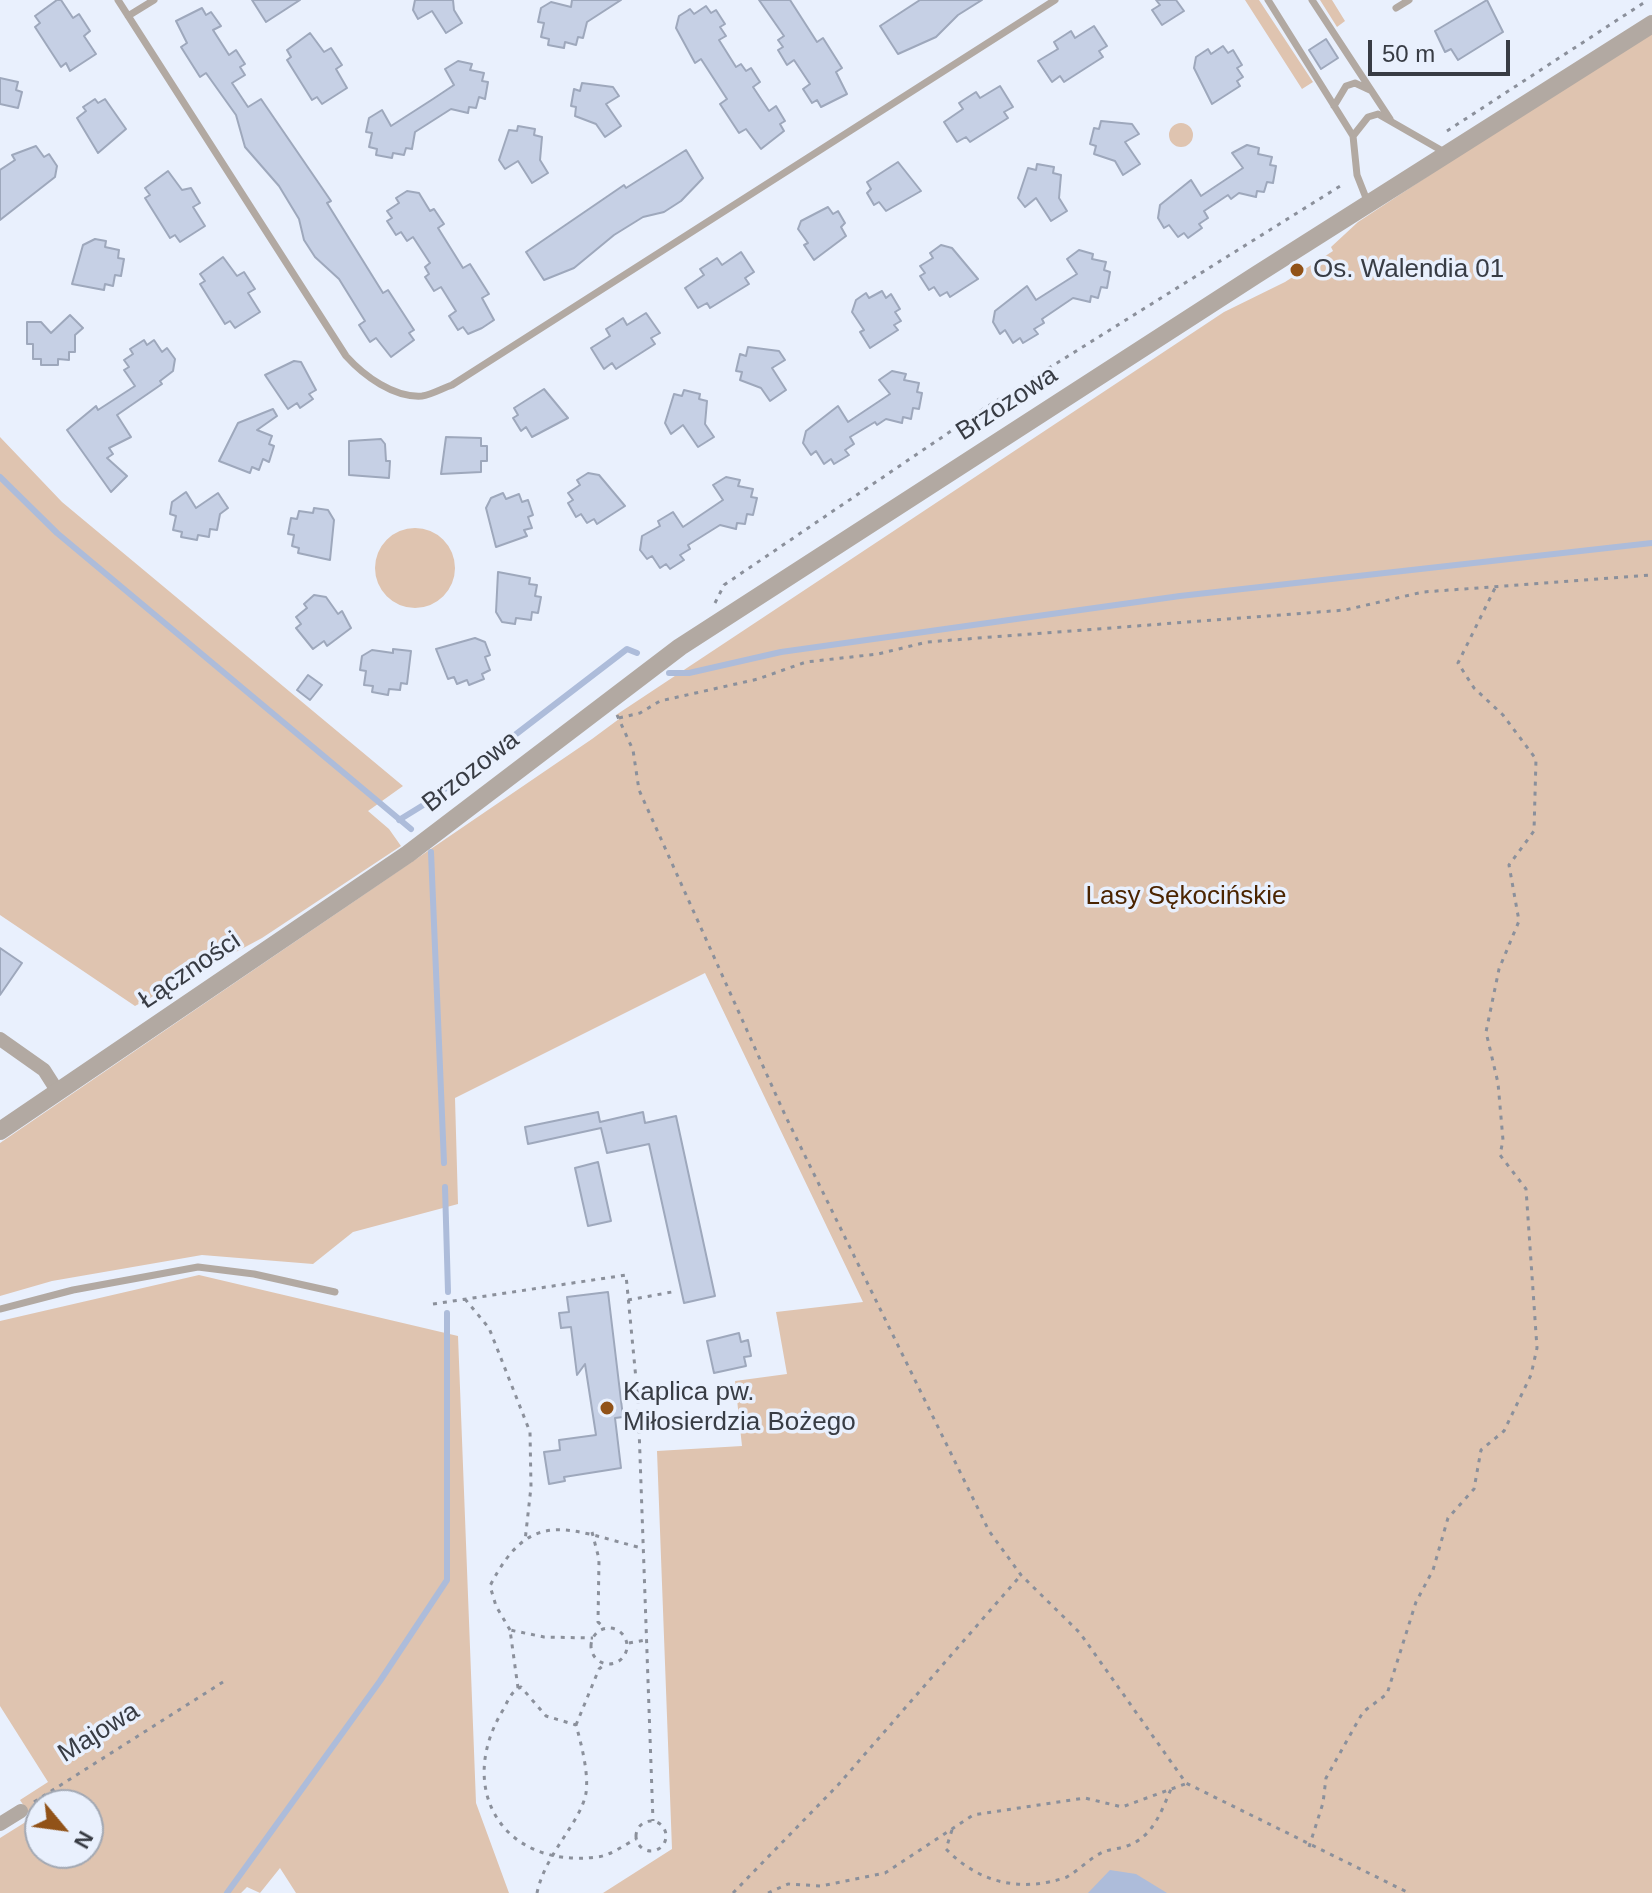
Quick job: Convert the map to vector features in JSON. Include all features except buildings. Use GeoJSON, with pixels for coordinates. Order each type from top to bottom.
{"type":"FeatureCollection","features":[{"type":"Feature","properties":{"kind":"street","name":"Brzozowa"},"geometry":{"type":"LineString","coordinates":[[408,854],[680,647],[1652,24]]}},
{"type":"Feature","properties":{"kind":"street","name":"Łączności"},"geometry":{"type":"LineString","coordinates":[[0,1131],[408,854]]}},
{"type":"Feature","properties":{"kind":"street"},"geometry":{"type":"LineString","coordinates":[[0,1039],[44,1070],[58,1092]]}},
{"type":"Feature","properties":{"kind":"street"},"geometry":{"type":"LineString","coordinates":[[0,1824],[21,1811]]}},
{"type":"Feature","properties":{"kind":"lane"},"geometry":{"type":"LineString","coordinates":[[118,0],[346,356],[367,376],[394,391],[423,396],[452,385],[1055,0]]}},
{"type":"Feature","properties":{"kind":"lane"},"geometry":{"type":"LineString","coordinates":[[128,16],[154,0]]}},
{"type":"Feature","properties":{"kind":"lane"},"geometry":{"type":"LineString","coordinates":[[1268,0],[1353,136],[1357,175],[1369,204]]}},
{"type":"Feature","properties":{"kind":"lane"},"geometry":{"type":"LineString","coordinates":[[1312,0],[1390,119]]}},
{"type":"Feature","properties":{"kind":"lane"},"geometry":{"type":"LineString","coordinates":[[1396,8],[1409,0]]}},
{"type":"Feature","properties":{"kind":"lane"},"geometry":{"type":"LineString","coordinates":[[1334,106],[1346,86],[1355,83],[1372,91]]}},
{"type":"Feature","properties":{"kind":"lane"},"geometry":{"type":"LineString","coordinates":[[1353,136],[1368,117],[1378,114],[1450,155]]}},
{"type":"Feature","properties":{"kind":"lane"},"geometry":{"type":"LineString","coordinates":[[0,1309],[73,1290],[198,1267],[254,1274],[335,1292]]}},
{"type":"Feature","properties":{"kind":"path"},"geometry":{"type":"LineString","coordinates":[[1450,155],[1445,141],[1449,128],[1648,0]]}},
{"type":"Feature","properties":{"kind":"path"},"geometry":{"type":"LineString","coordinates":[[712,609],[724,585],[861,489],[1357,175]]}},
{"type":"Feature","properties":{"kind":"path"},"geometry":{"type":"LineString","coordinates":[[1409,1893],[1309,1847],[1186,1783],[1080,1633],[1021,1575],[989,1531],[785,1115],[639,790],[633,750],[618,716],[640,713],[660,701],[758,679],[806,662],[878,654],[927,642],[1345,610],[1423,592],[1652,575]]}},
{"type":"Feature","properties":{"kind":"path"},"geometry":{"type":"LineString","coordinates":[[1309,1847],[1323,1803],[1326,1778],[1363,1712],[1387,1694],[1416,1602],[1433,1570],[1448,1518],[1474,1489],[1481,1450],[1504,1431],[1531,1375],[1537,1348],[1526,1189],[1500,1155],[1503,1140],[1498,1083],[1486,1032],[1499,969],[1519,921],[1509,865],[1534,831],[1536,759],[1503,715],[1474,688],[1458,663],[1496,586]]}},
{"type":"Feature","properties":{"kind":"path"},"geometry":{"type":"LineString","coordinates":[[433,1304],[626,1275],[638,1400],[653,1821],[666,1831],[661,1849],[647,1851],[636,1839]]}},
{"type":"Feature","properties":{"kind":"path"},"geometry":{"type":"LineString","coordinates":[[628,1300],[672,1292]]}},
{"type":"Feature","properties":{"kind":"path"},"geometry":{"type":"LineString","coordinates":[[465,1299],[489,1328],[530,1432],[531,1487],[525,1541]]}},
{"type":"Feature","properties":{"kind":"path"},"geometry":{"type":"LineString","coordinates":[[642,1548],[592,1532],[538,1533],[509,1551],[490,1586],[496,1606],[510,1630],[518,1688],[493,1726],[484,1751],[485,1797],[507,1833],[549,1856],[600,1857],[636,1839],[641,1825],[653,1821]]}},
{"type":"Feature","properties":{"kind":"path"},"geometry":{"type":"LineString","coordinates":[[592,1532],[599,1559],[598,1622],[605,1628],[618,1630],[628,1643]]}},
{"type":"Feature","properties":{"kind":"path"},"geometry":{"type":"LineString","coordinates":[[733,1893],[838,1785],[1021,1575]]}},
{"type":"Feature","properties":{"kind":"path"},"geometry":{"type":"LineString","coordinates":[[510,1630],[544,1637],[593,1638],[605,1628]]}},
{"type":"Feature","properties":{"kind":"path"},"geometry":{"type":"LineString","coordinates":[[593,1638],[593,1655],[605,1664]]}},
{"type":"Feature","properties":{"kind":"path"},"geometry":{"type":"LineString","coordinates":[[628,1643],[645,1640]]}},
{"type":"Feature","properties":{"kind":"path"},"geometry":{"type":"LineString","coordinates":[[537,1893],[549,1856],[582,1806],[587,1791],[576,1725],[599,1669],[624,1658],[628,1643]]}},
{"type":"Feature","properties":{"kind":"path","name":"Majowa"},"geometry":{"type":"LineString","coordinates":[[21,1811],[223,1682]]}},
{"type":"Feature","properties":{"kind":"path"},"geometry":{"type":"LineString","coordinates":[[518,1688],[521,1687],[546,1716],[561,1724],[576,1725]]}},
{"type":"Feature","properties":{"kind":"path"},"geometry":{"type":"LineString","coordinates":[[768,1893],[788,1884],[821,1886],[885,1873],[973,1815],[1085,1798],[1122,1807],[1186,1783]]}},
{"type":"Feature","properties":{"kind":"path"},"geometry":{"type":"LineString","coordinates":[[952,1830],[946,1849],[969,1873],[1004,1890],[1037,1887],[1064,1878],[1103,1852],[1131,1845],[1155,1826],[1171,1789]]}},
{"type":"Feature","properties":{"kind":"green space"},"geometry":{"type":"Polygon","coordinates":[[[1245,0],[1259,0],[1313,82],[1302,89],[1245,0]]]}},
{"type":"Feature","properties":{"kind":"green space"},"geometry":{"type":"Polygon","coordinates":[[[1320,0],[1332,0],[1345,21],[1337,27],[1320,0]]]}},
{"type":"Feature","properties":{"kind":"green space","name":"Lasy Sękocińskie"},"geometry":{"type":"Polygon","coordinates":[[[1652,29],[1652,1893],[603,1893],[672,1849],[657,1451],[742,1446],[735,1381],[787,1374],[776,1312],[863,1302],[705,973],[455,1098],[458,1204],[353,1232],[313,1264],[202,1255],[52,1281],[0,1296],[0,1143],[592,739],[619,719],[616,715],[1224,312],[1285,282],[1333,251],[1331,247],[1358,222],[1652,29]]]}},
{"type":"Feature","properties":{"kind":"green space"},"geometry":{"type":"Polygon","coordinates":[[[1181,123],[1192,130],[1193,135],[1186,146],[1181,147],[1170,140],[1169,135],[1176,124],[1181,123]]]}},
{"type":"Feature","properties":{"kind":"green space"},"geometry":{"type":"Polygon","coordinates":[[[0,437],[62,502],[403,786],[368,811],[389,829],[401,846],[262,938],[135,1006],[0,915],[0,437]]]}},
{"type":"Feature","properties":{"kind":"green space"},"geometry":{"type":"Polygon","coordinates":[[[415,528],[430,531],[443,540],[452,553],[455,568],[452,583],[443,596],[430,605],[415,608],[400,605],[387,596],[378,583],[375,568],[378,553],[387,540],[400,531],[415,528]]]}},
{"type":"Feature","properties":{"kind":"green space"},"geometry":{"type":"Polygon","coordinates":[[[199,1275],[458,1336],[476,1803],[509,1893],[296,1893],[280,1868],[260,1893],[247,1887],[241,1893],[0,1893],[0,1838],[24,1823],[24,1869],[104,1869],[104,1789],[37,1789],[48,1782],[0,1706],[0,1321],[199,1275]]]}},
{"type":"Feature","properties":{"kind":"water"},"geometry":{"type":"Polygon","coordinates":[[[1110,1870],[1136,1874],[1167,1893],[1088,1893],[1110,1870]]]}},
{"type":"Feature","properties":{"kind":"waterway"},"geometry":{"type":"LineString","coordinates":[[0,477],[57,533],[411,829]]}},
{"type":"Feature","properties":{"kind":"waterway"},"geometry":{"type":"LineString","coordinates":[[669,673],[689,673],[781,652],[1180,596],[1652,543]]}},
{"type":"Feature","properties":{"kind":"waterway"},"geometry":{"type":"LineString","coordinates":[[399,820],[425,804],[627,649],[637,653]]}},
{"type":"Feature","properties":{"kind":"waterway"},"geometry":{"type":"LineString","coordinates":[[431,852],[444,1163]]}},
{"type":"Feature","properties":{"kind":"waterway"},"geometry":{"type":"LineString","coordinates":[[445,1187],[448,1292]]}},
{"type":"Feature","properties":{"kind":"waterway"},"geometry":{"type":"LineString","coordinates":[[227,1893],[380,1681],[447,1580],[447,1313]]}},
{"type":"Feature","properties":{"kind":"place","name":"Os. Walendia 01"},"geometry":{"type":"Point","coordinates":[1297,270]}},
{"type":"Feature","properties":{"kind":"place","name":"Kaplica pw. Miłosierdzia Bożego"},"geometry":{"type":"Point","coordinates":[607,1408]}}]}
